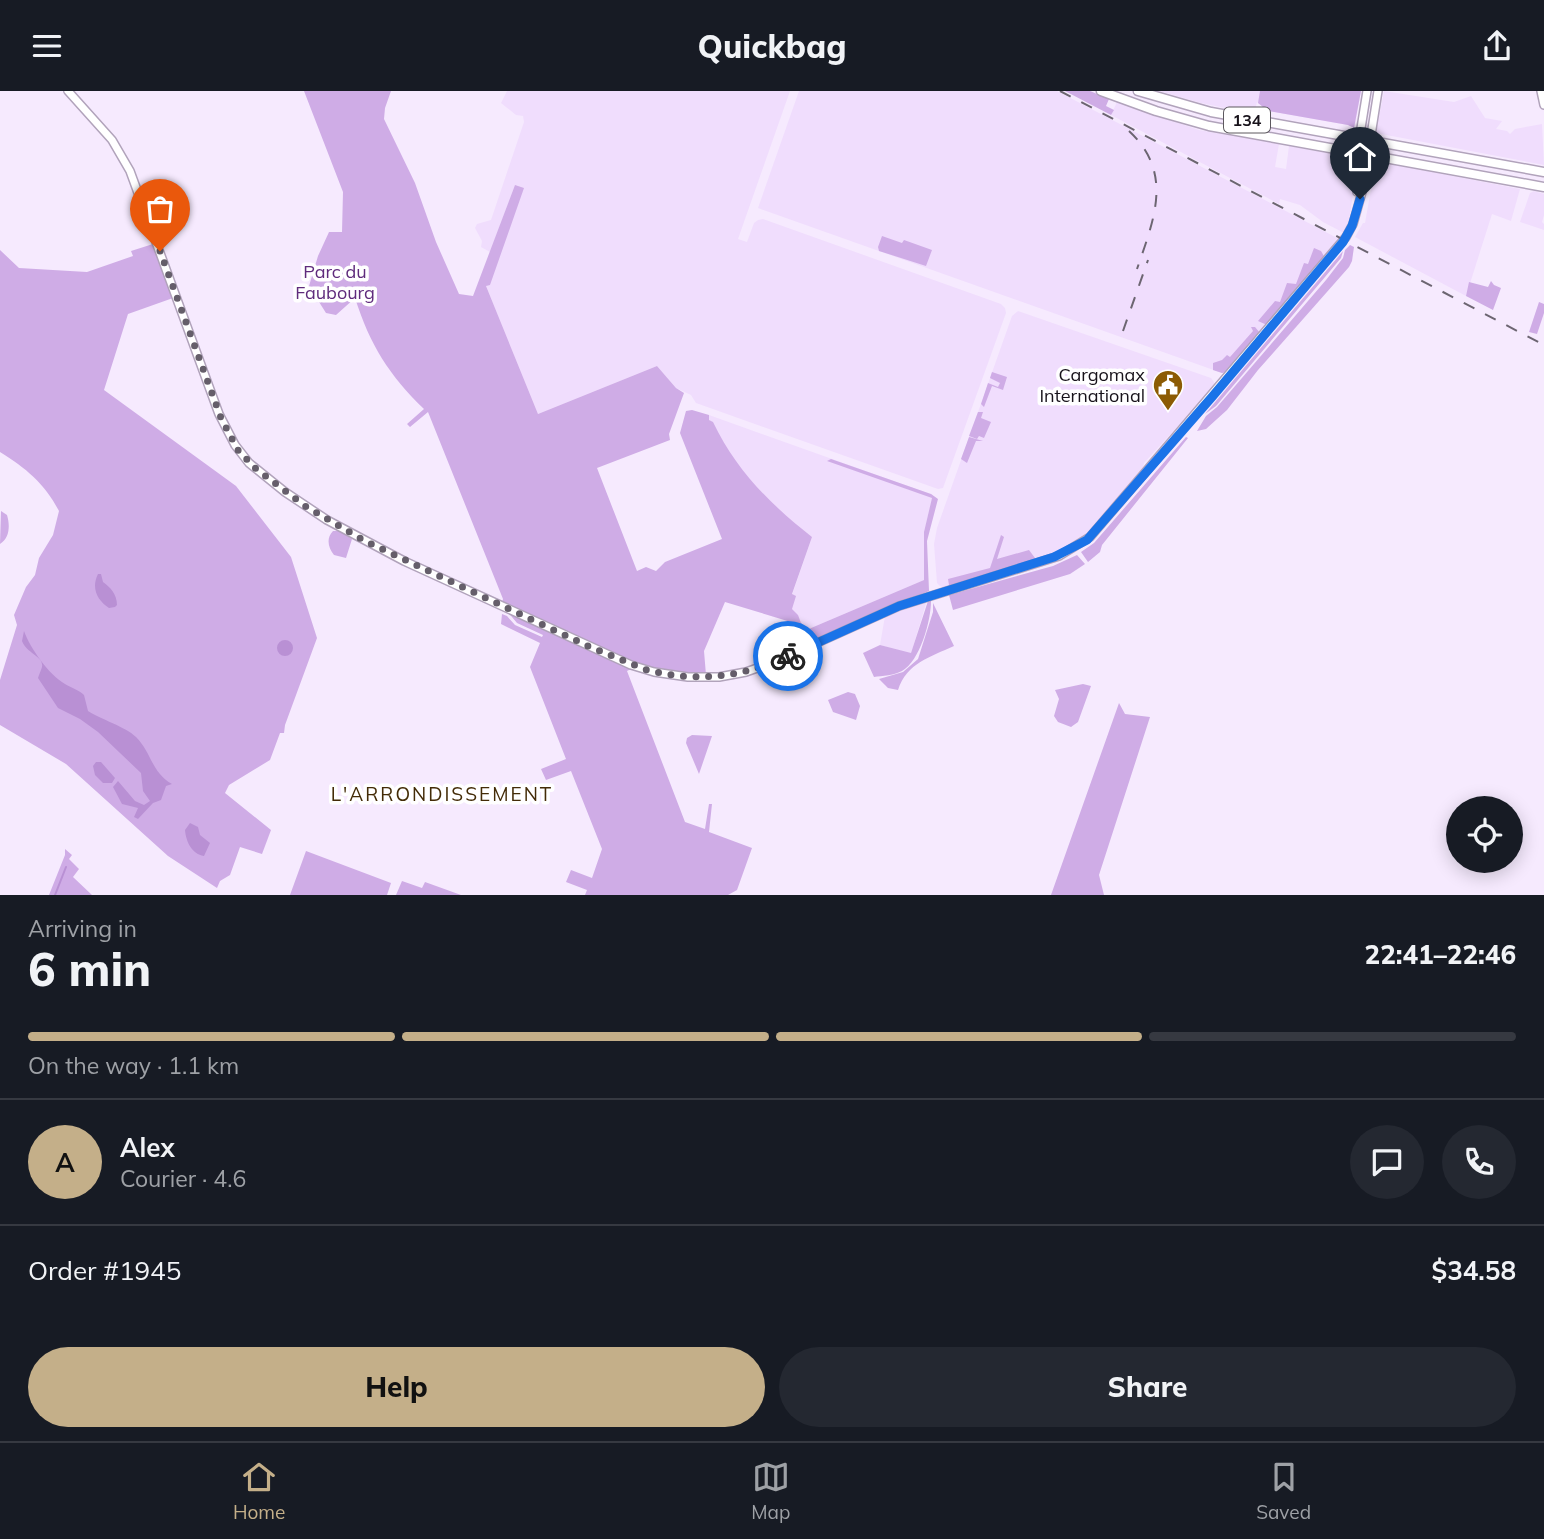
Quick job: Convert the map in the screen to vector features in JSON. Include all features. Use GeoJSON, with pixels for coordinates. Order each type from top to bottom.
{"type":"FeatureCollection","features":[{"type":"Feature","properties":{"kind":"main road","name":"134"},"geometry":{"type":"LineString","coordinates":[[1101,91],[1124,95],[1201,124],[1544,187]]}},
{"type":"Feature","properties":{"kind":"main road","name":"134"},"geometry":{"type":"LineString","coordinates":[[1138,91],[1203,111],[1543,171]]}},
{"type":"Feature","properties":{"kind":"main road"},"geometry":{"type":"LineString","coordinates":[[1201,124],[1203,111]]}},
{"type":"Feature","properties":{"kind":"main road"},"geometry":{"type":"LineString","coordinates":[[1282,139],[1284,126]]}},
{"type":"Feature","properties":{"kind":"street"},"geometry":{"type":"LineString","coordinates":[[68,91],[112,140],[130,171],[221,418],[238,450],[255,468],[305,506],[365,541],[629,664],[683,677],[742,673],[775,662],[899,606],[1054,557],[1087,540],[1351,230],[1362,192],[1378,91]]}},
{"type":"Feature","properties":{"kind":"street"},"geometry":{"type":"LineString","coordinates":[[1356,211],[1357,153],[1367,91]]}},
{"type":"Feature","properties":{"kind":"street"},"geometry":{"type":"LineString","coordinates":[[1541,91],[1544,104]]}},
{"type":"Feature","properties":{"kind":"shaded area"},"geometry":{"type":"Polygon","coordinates":[[[507,91],[790,91],[738,239],[747,242],[754,223],[763,219],[1001,304],[1005,308],[1006,313],[943,488],[938,489],[696,403],[691,395],[676,388],[657,366],[538,414],[486,286],[515,185],[490,252],[481,247],[482,241],[475,228],[477,224],[491,220],[524,122],[523,116],[516,115],[501,103],[507,91]]]}},
{"type":"Feature","properties":{"kind":"shaded area"},"geometry":{"type":"Polygon","coordinates":[[[799,91],[1057,91],[1339,239],[1229,370],[1222,373],[758,208],[799,91]]]}},
{"type":"Feature","properties":{"kind":"shaded area"},"geometry":{"type":"Polygon","coordinates":[[[1159,91],[1361,91],[1354,128],[1268,111],[1257,102],[1254,114],[1159,91]]]}},
{"type":"Feature","properties":{"kind":"shaded area"},"geometry":{"type":"Polygon","coordinates":[[[1384,91],[1454,102],[1471,96],[1485,118],[1502,121],[1496,129],[1510,134],[1515,129],[1542,124],[1544,165],[1376,133],[1384,91]]]}},
{"type":"Feature","properties":{"kind":"shaded area"},"geometry":{"type":"Polygon","coordinates":[[[1117,102],[1199,130],[1279,144],[1275,167],[1286,169],[1289,146],[1350,157],[1355,181],[1349,220],[1344,233],[1300,205],[1280,199],[1279,204],[1111,115],[1117,102]]]}},
{"type":"Feature","properties":{"kind":"shaded area"},"geometry":{"type":"Polygon","coordinates":[[[1376,161],[1520,189],[1511,221],[1492,214],[1466,296],[1355,237],[1365,223],[1376,161]]]}},
{"type":"Feature","properties":{"kind":"shaded area"},"geometry":{"type":"Polygon","coordinates":[[[1534,191],[1544,194],[1544,230],[1520,222],[1530,193],[1534,191]]]}},
{"type":"Feature","properties":{"kind":"shaded area"},"geometry":{"type":"Polygon","coordinates":[[[1018,311],[1211,378],[1214,387],[1144,463],[1084,538],[1044,558],[945,588],[937,583],[934,544],[937,528],[1012,316],[1018,311]]]}},
{"type":"Feature","properties":{"kind":"shaded area"},"geometry":{"type":"Polygon","coordinates":[[[709,415],[933,495],[924,532],[924,580],[804,631],[792,609],[792,595],[812,537],[778,510],[738,467],[709,420],[709,415]]]}},
{"type":"Feature","properties":{"kind":"shaded area"},"geometry":{"type":"Polygon","coordinates":[[[98,574],[101,574],[103,582],[114,594],[117,601],[115,607],[109,608],[98,597],[95,584],[98,574]]]}},
{"type":"Feature","properties":{"kind":"shaded area"},"geometry":{"type":"Polygon","coordinates":[[[927,600],[911,654],[880,645],[885,616],[927,600]]]}},
{"type":"Feature","properties":{"kind":"shaded area"},"geometry":{"type":"Polygon","coordinates":[[[24,631],[35,653],[47,668],[65,684],[84,695],[88,711],[136,737],[160,774],[172,784],[166,786],[161,800],[153,803],[138,819],[134,817],[138,808],[122,804],[113,787],[118,781],[135,801],[144,805],[150,801],[143,791],[141,773],[98,732],[58,708],[38,678],[42,663],[24,645],[24,631]]]}},
{"type":"Feature","properties":{"kind":"shaded area"},"geometry":{"type":"Polygon","coordinates":[[[282,640],[288,640],[293,648],[291,654],[282,656],[277,651],[277,645],[282,640]]]}},
{"type":"Feature","properties":{"kind":"shaded area"},"geometry":{"type":"Polygon","coordinates":[[[96,762],[101,762],[115,778],[112,783],[103,783],[95,775],[93,766],[96,762]]]}},
{"type":"Feature","properties":{"kind":"shaded area"},"geometry":{"type":"Polygon","coordinates":[[[190,823],[198,827],[200,835],[210,843],[204,856],[196,853],[188,843],[185,830],[190,823]]]}},
{"type":"Feature","properties":{"kind":"green space","name":"Parc du Faubourg"},"geometry":{"type":"Polygon","coordinates":[[[304,91],[391,91],[384,119],[415,183],[436,242],[459,294],[473,296],[515,185],[524,188],[490,285],[486,286],[538,414],[657,366],[676,388],[684,393],[669,434],[670,440],[597,468],[637,571],[646,567],[656,571],[665,562],[722,539],[680,433],[686,411],[692,410],[709,415],[709,420],[713,422],[743,471],[782,512],[812,537],[792,594],[796,596],[792,609],[798,615],[804,631],[924,580],[924,532],[932,498],[827,461],[831,459],[931,494],[938,499],[927,541],[929,591],[787,652],[784,651],[794,623],[725,602],[704,651],[706,675],[659,671],[633,662],[502,603],[503,599],[428,412],[410,427],[407,424],[424,409],[382,358],[367,330],[355,298],[336,315],[326,313],[309,286],[329,232],[342,232],[343,192],[304,91]]]}},
{"type":"Feature","properties":{"kind":"green space"},"geometry":{"type":"Polygon","coordinates":[[[1065,91],[1090,91],[1109,99],[1106,106],[1114,110],[1111,115],[1065,91]]]}},
{"type":"Feature","properties":{"kind":"green space"},"geometry":{"type":"Polygon","coordinates":[[[1260,91],[1361,91],[1354,128],[1268,111],[1258,103],[1260,91]]]}},
{"type":"Feature","properties":{"kind":"green space"},"geometry":{"type":"Polygon","coordinates":[[[882,236],[932,250],[926,266],[879,251],[882,236]]]}},
{"type":"Feature","properties":{"kind":"green space"},"geometry":{"type":"Polygon","coordinates":[[[153,244],[173,298],[128,314],[104,390],[236,486],[291,557],[317,638],[284,733],[280,733],[270,760],[229,785],[225,793],[271,830],[262,854],[240,847],[230,875],[220,881],[217,888],[168,856],[66,764],[0,725],[0,680],[17,625],[14,615],[26,587],[35,575],[39,558],[53,535],[59,511],[34,477],[0,452],[0,250],[19,268],[87,272],[133,256],[131,251],[153,244]]]}},
{"type":"Feature","properties":{"kind":"green space"},"geometry":{"type":"Polygon","coordinates":[[[1350,245],[1354,247],[1349,267],[1258,370],[1227,410],[1206,429],[1197,431],[1206,416],[1217,407],[1326,280],[1350,245]]]}},
{"type":"Feature","properties":{"kind":"green space"},"geometry":{"type":"Polygon","coordinates":[[[1314,248],[1321,251],[1325,258],[1267,325],[1258,321],[1275,301],[1280,302],[1287,283],[1296,284],[1304,263],[1308,264],[1314,248]]]}},
{"type":"Feature","properties":{"kind":"green space"},"geometry":{"type":"Polygon","coordinates":[[[1343,251],[1341,258],[1216,406],[1205,414],[1343,251]]]}},
{"type":"Feature","properties":{"kind":"green space"},"geometry":{"type":"Polygon","coordinates":[[[1491,281],[1501,288],[1493,310],[1466,296],[1469,282],[1488,287],[1491,281]]]}},
{"type":"Feature","properties":{"kind":"green space"},"geometry":{"type":"Polygon","coordinates":[[[1539,302],[1544,304],[1544,313],[1537,334],[1529,332],[1539,302]]]}},
{"type":"Feature","properties":{"kind":"green space"},"geometry":{"type":"Polygon","coordinates":[[[1251,327],[1255,327],[1260,333],[1227,372],[1213,370],[1213,363],[1227,355],[1230,357],[1253,331],[1251,327]]]}},
{"type":"Feature","properties":{"kind":"green space"},"geometry":{"type":"Polygon","coordinates":[[[992,372],[1007,377],[1003,390],[992,386],[984,407],[981,404],[988,383],[998,387],[1000,383],[990,378],[992,372]]]}},
{"type":"Feature","properties":{"kind":"green space"},"geometry":{"type":"Polygon","coordinates":[[[978,412],[983,412],[981,418],[991,422],[984,438],[979,436],[977,439],[969,436],[978,412]]]}},
{"type":"Feature","properties":{"kind":"green space"},"geometry":{"type":"Polygon","coordinates":[[[969,437],[983,441],[976,441],[967,463],[961,459],[969,437]]]}},
{"type":"Feature","properties":{"kind":"green space"},"geometry":{"type":"Polygon","coordinates":[[[1186,437],[1188,438],[1102,545],[1100,552],[1088,562],[1081,552],[1094,543],[1186,437]]]}},
{"type":"Feature","properties":{"kind":"green space"},"geometry":{"type":"Polygon","coordinates":[[[1,511],[7,515],[9,527],[6,538],[0,544],[1,511]]]}},
{"type":"Feature","properties":{"kind":"green space"},"geometry":{"type":"Polygon","coordinates":[[[333,531],[339,531],[352,539],[346,558],[334,555],[330,549],[329,540],[333,531]]]}},
{"type":"Feature","properties":{"kind":"green space"},"geometry":{"type":"Polygon","coordinates":[[[1001,535],[1004,537],[997,559],[1029,550],[1035,561],[949,585],[948,579],[990,568],[1001,535]]]}},
{"type":"Feature","properties":{"kind":"green space"},"geometry":{"type":"Polygon","coordinates":[[[1077,555],[1085,564],[1070,574],[953,610],[949,595],[1053,566],[1077,555]]]}},
{"type":"Feature","properties":{"kind":"green space"},"geometry":{"type":"Polygon","coordinates":[[[928,601],[931,601],[927,629],[914,659],[899,672],[874,677],[863,653],[880,645],[911,653],[928,601]]]}},
{"type":"Feature","properties":{"kind":"green space"},"geometry":{"type":"Polygon","coordinates":[[[933,603],[954,646],[913,667],[898,690],[888,688],[879,679],[903,672],[918,659],[933,612],[933,603]]]}},
{"type":"Feature","properties":{"kind":"green space"},"geometry":{"type":"Polygon","coordinates":[[[507,611],[631,669],[627,671],[685,822],[705,829],[709,804],[712,804],[709,832],[752,848],[737,890],[728,895],[585,895],[587,890],[566,882],[571,870],[592,878],[602,849],[571,771],[546,780],[541,769],[566,759],[530,667],[540,643],[501,624],[502,614],[515,625],[542,637],[543,635],[517,623],[507,611]]]}},
{"type":"Feature","properties":{"kind":"green space"},"geometry":{"type":"Polygon","coordinates":[[[1083,684],[1091,686],[1078,722],[1071,727],[1058,722],[1054,716],[1059,699],[1055,690],[1083,684]]]}},
{"type":"Feature","properties":{"kind":"green space"},"geometry":{"type":"Polygon","coordinates":[[[848,692],[855,694],[860,706],[856,720],[833,712],[828,700],[848,692]]]}},
{"type":"Feature","properties":{"kind":"green space"},"geometry":{"type":"Polygon","coordinates":[[[1119,703],[1125,714],[1150,717],[1099,875],[1104,895],[1051,895],[1119,703]]]}},
{"type":"Feature","properties":{"kind":"green space"},"geometry":{"type":"Polygon","coordinates":[[[692,735],[712,736],[699,774],[686,743],[687,738],[692,735]]]}},
{"type":"Feature","properties":{"kind":"green space"},"geometry":{"type":"Polygon","coordinates":[[[65,849],[72,855],[69,859],[79,869],[73,877],[92,895],[49,895],[65,849]]]}},
{"type":"Feature","properties":{"kind":"green space"},"geometry":{"type":"Polygon","coordinates":[[[306,851],[391,883],[387,895],[290,895],[306,851]]]}},
{"type":"Feature","properties":{"kind":"green space"},"geometry":{"type":"Polygon","coordinates":[[[402,881],[422,888],[425,882],[461,895],[396,895],[402,881]]]}},
{"type":"Feature","properties":{"kind":"waterway"},"geometry":{"type":"LineString","coordinates":[[55,895],[66,867]]}},
{"type":"Feature","properties":{"kind":"railway"},"geometry":{"type":"LineString","coordinates":[[1060,91],[1544,345]]}},
{"type":"Feature","properties":{"kind":"railway"},"geometry":{"type":"LineString","coordinates":[[1129,131],[1152,163],[1156,180],[1154,214],[1137,269]]}},
{"type":"Feature","properties":{"kind":"railway"},"geometry":{"type":"LineString","coordinates":[[1123,331],[1148,260]]}},
{"type":"Feature","properties":{"kind":"way so far"},"geometry":{"type":"LineString","coordinates":[[160,251],[219,414],[235,445],[260,473],[318,514],[392,555],[644,669],[683,677],[719,677],[746,672],[788,656]]}},
{"type":"Feature","properties":{"kind":"place","name":"Cargomax International"},"geometry":{"type":"Point","coordinates":[1168,412]}},
{"type":"Feature","properties":{"kind":"district","name":"L'ARRONDISSEMENT"},"geometry":{"type":"Point","coordinates":[442,794]}},
{"type":"Feature","properties":{"kind":"route"},"geometry":{"type":"LineString","coordinates":[[788,656],[899,606],[1054,557],[1087,540],[1343,242],[1352,226],[1360,199]]}}]}
